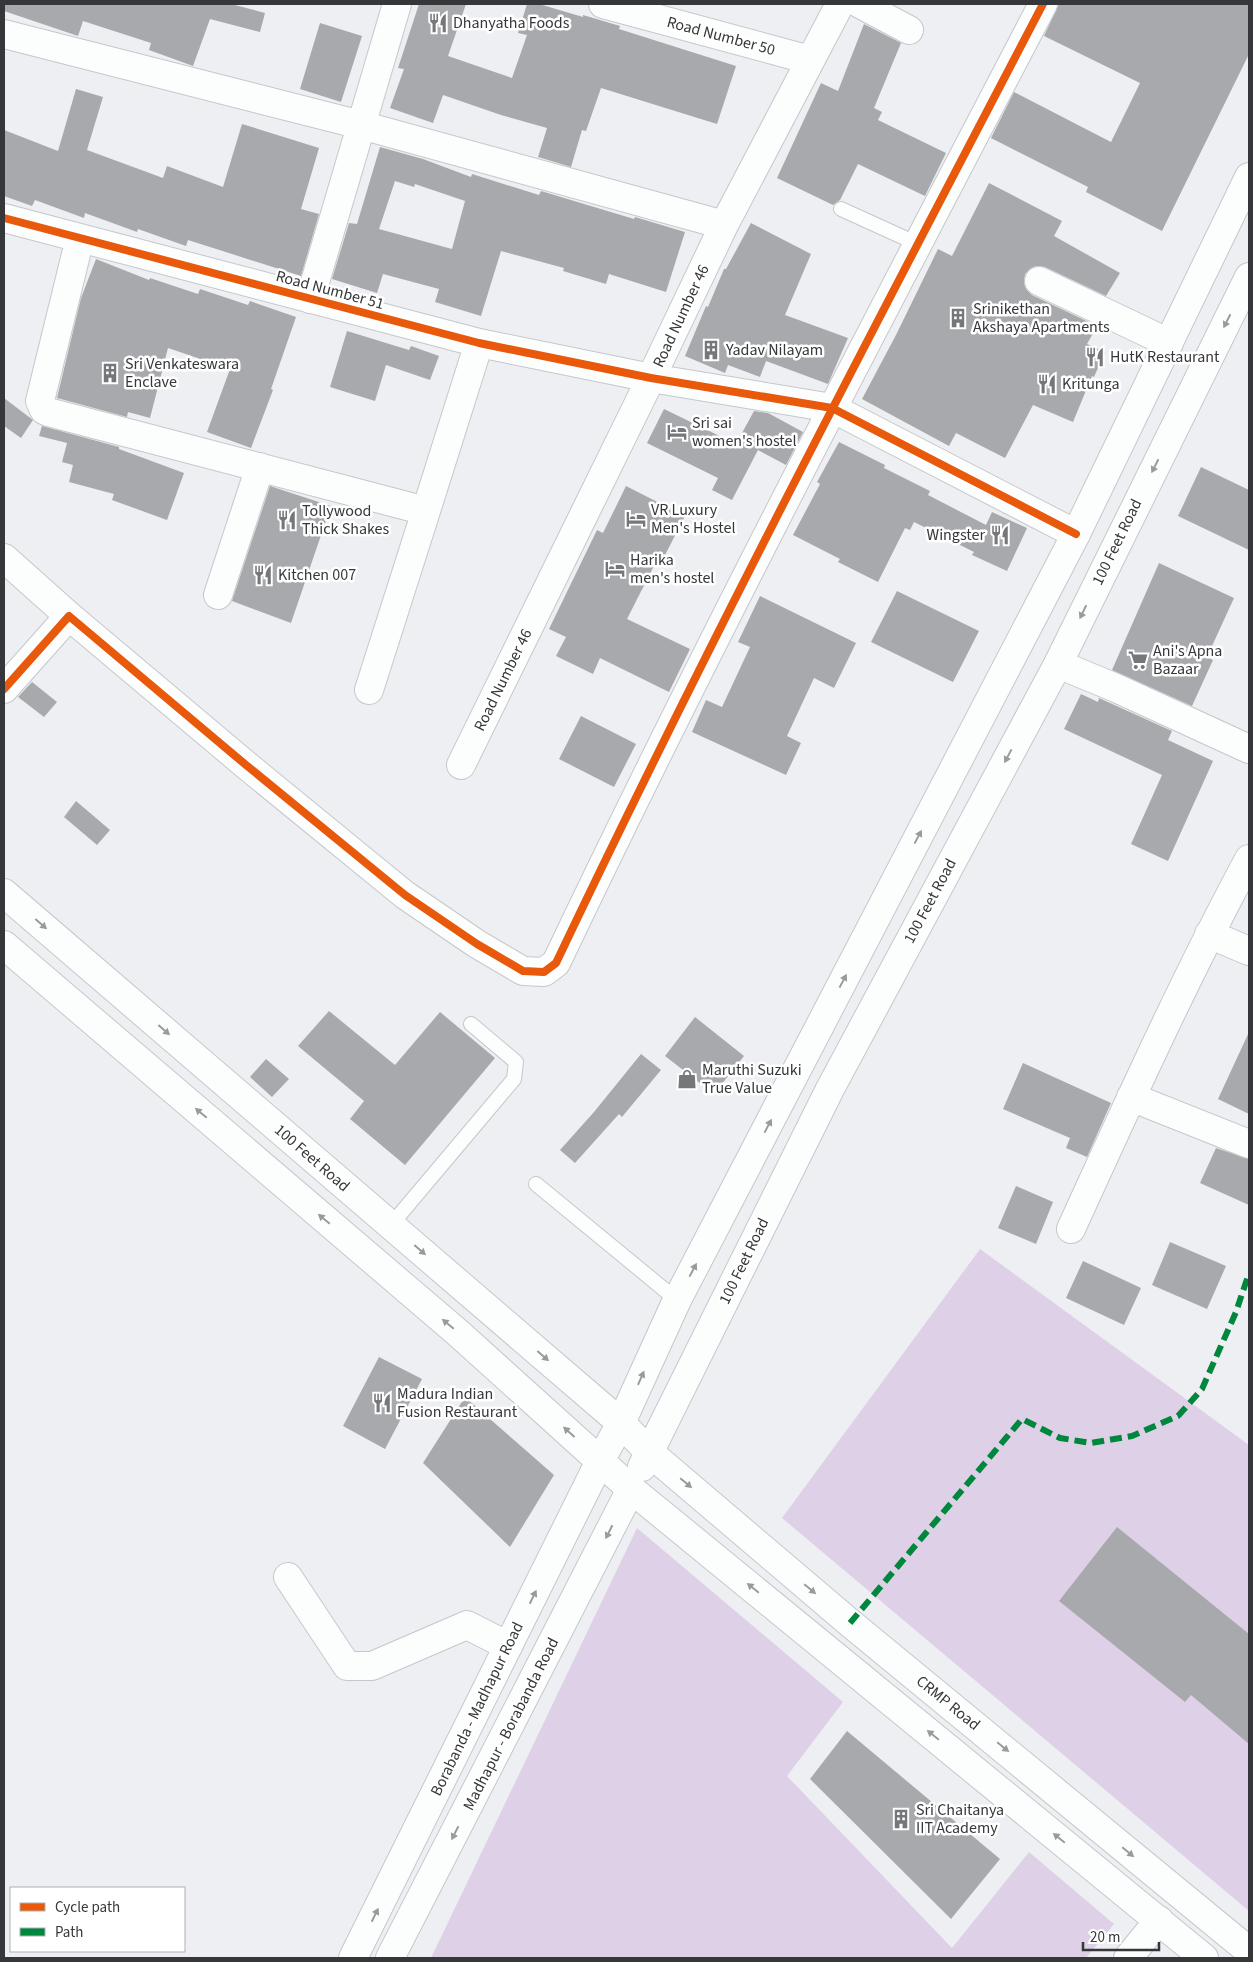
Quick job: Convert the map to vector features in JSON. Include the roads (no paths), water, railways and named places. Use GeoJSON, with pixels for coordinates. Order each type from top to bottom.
{"type":"FeatureCollection","features":[{"type":"Feature","properties":{"kind":"street"},"geometry":{"type":"LineString","coordinates":[[310,299],[397,4]]}},
{"type":"Feature","properties":{"kind":"street","name":"Road Number 50"},"geometry":{"type":"LineString","coordinates":[[603,4],[810,60]]}},
{"type":"Feature","properties":{"kind":"street","name":"Road Number 46"},"geometry":{"type":"LineString","coordinates":[[461,765],[724,225],[840,4]]}},
{"type":"Feature","properties":{"kind":"street"},"geometry":{"type":"LineString","coordinates":[[860,4],[909,30]]}},
{"type":"Feature","properties":{"kind":"street"},"geometry":{"type":"LineString","coordinates":[[4,558],[68,616],[254,772],[405,895],[477,944],[523,972],[544,972],[556,963],[624,820],[832,408],[1043,4]]}},
{"type":"Feature","properties":{"kind":"street"},"geometry":{"type":"LineString","coordinates":[[4,34],[361,124],[724,225]]}},
{"type":"Feature","properties":{"kind":"street"},"geometry":{"type":"LineString","coordinates":[[600,1460],[621,1423],[677,1300],[1076,534],[1249,177]]}},
{"type":"Feature","properties":{"kind":"street","name":"Road Number 51"},"geometry":{"type":"LineString","coordinates":[[4,218],[478,343],[651,378],[832,408],[1076,534]]}},
{"type":"Feature","properties":{"kind":"street"},"geometry":{"type":"LineString","coordinates":[[80,238],[40,401],[44,410],[426,510]]}},
{"type":"Feature","properties":{"kind":"street","name":"100 Feet Road"},"geometry":{"type":"LineString","coordinates":[[631,1489],[830,1089],[1058,664],[1249,277]]}},
{"type":"Feature","properties":{"kind":"street"},"geometry":{"type":"LineString","coordinates":[[1039,281],[1170,343]]}},
{"type":"Feature","properties":{"kind":"street"},"geometry":{"type":"LineString","coordinates":[[369,690],[478,343]]}},
{"type":"Feature","properties":{"kind":"street"},"geometry":{"type":"LineString","coordinates":[[218,595],[260,467]]}},
{"type":"Feature","properties":{"kind":"street"},"geometry":{"type":"LineString","coordinates":[[4,688],[68,616]]}},
{"type":"Feature","properties":{"kind":"street"},"geometry":{"type":"LineString","coordinates":[[1058,664],[1116,688],[1249,749]]}},
{"type":"Feature","properties":{"kind":"street"},"geometry":{"type":"LineString","coordinates":[[1071,1229],[1131,1097],[1209,934],[1249,859]]}},
{"type":"Feature","properties":{"kind":"street","name":"100 Feet Road"},"geometry":{"type":"LineString","coordinates":[[4,893],[621,1423]]}},
{"type":"Feature","properties":{"kind":"street"},"geometry":{"type":"LineString","coordinates":[[1209,934],[1249,951]]}},
{"type":"Feature","properties":{"kind":"street"},"geometry":{"type":"LineString","coordinates":[[4,945],[458,1332],[631,1489],[1204,1958]]}},
{"type":"Feature","properties":{"kind":"street"},"geometry":{"type":"LineString","coordinates":[[1131,1097],[1249,1144]]}},
{"type":"Feature","properties":{"kind":"street","name":"CRMP Road"},"geometry":{"type":"LineString","coordinates":[[621,1423],[649,1452],[850,1623],[1249,1951]]}},
{"type":"Feature","properties":{"kind":"street","name":"Borabanda - Madhapur Road"},"geometry":{"type":"LineString","coordinates":[[353,1958],[600,1460]]}},
{"type":"Feature","properties":{"kind":"street","name":"Madhapur - Borabanda Road"},"geometry":{"type":"LineString","coordinates":[[390,1958],[631,1489]]}},
{"type":"Feature","properties":{"kind":"street"},"geometry":{"type":"LineString","coordinates":[[288,1577],[347,1666],[372,1666],[467,1625],[508,1646]]}},
{"type":"Feature","properties":{"kind":"street"},"geometry":{"type":"LineString","coordinates":[[1128,1958],[1159,1920]]}},
{"type":"Feature","properties":{"kind":"lane"},"geometry":{"type":"LineString","coordinates":[[841,209],[918,244]]}},
{"type":"Feature","properties":{"kind":"lane"},"geometry":{"type":"LineString","coordinates":[[391,1226],[514,1079],[516,1062],[471,1024]]}},
{"type":"Feature","properties":{"kind":"lane"},"geometry":{"type":"LineString","coordinates":[[536,1184],[677,1300]]}},
{"type":"Feature","properties":{"kind":"place","name":"Dhanyatha Foods"},"geometry":{"type":"Point","coordinates":[438,23]}},
{"type":"Feature","properties":{"kind":"place","name":"Srinikethan Akshaya Apartments"},"geometry":{"type":"Point","coordinates":[958,318]}},
{"type":"Feature","properties":{"kind":"place","name":"Yadav Nilayam"},"geometry":{"type":"Point","coordinates":[711,350]}},
{"type":"Feature","properties":{"kind":"place","name":"HutK Restaurant"},"geometry":{"type":"Point","coordinates":[1095,357]}},
{"type":"Feature","properties":{"kind":"place","name":"Sri Venkateswara Enclave"},"geometry":{"type":"Point","coordinates":[110,373]}},
{"type":"Feature","properties":{"kind":"place","name":"Kritunga"},"geometry":{"type":"Point","coordinates":[1047,384]}},
{"type":"Feature","properties":{"kind":"place","name":"Sri sai women's hostel"},"geometry":{"type":"Point","coordinates":[677,432]}},
{"type":"Feature","properties":{"kind":"place","name":"VR Luxury Men's Hostel"},"geometry":{"type":"Point","coordinates":[636,519]}},
{"type":"Feature","properties":{"kind":"place","name":"Tollywood Thick Shakes"},"geometry":{"type":"Point","coordinates":[287,520]}},
{"type":"Feature","properties":{"kind":"place","name":"Wingster"},"geometry":{"type":"Point","coordinates":[1000,535]}},
{"type":"Feature","properties":{"kind":"place","name":"Harika men's hostel"},"geometry":{"type":"Point","coordinates":[615,569]}},
{"type":"Feature","properties":{"kind":"place","name":"Kitchen 007"},"geometry":{"type":"Point","coordinates":[263,575]}},
{"type":"Feature","properties":{"kind":"place","name":"Ani's Apna Bazaar"},"geometry":{"type":"Point","coordinates":[1138,660]}},
{"type":"Feature","properties":{"kind":"place","name":"Maruthi Suzuki True Value"},"geometry":{"type":"Point","coordinates":[687,1079]}},
{"type":"Feature","properties":{"kind":"place","name":"Madura Indian Fusion Restaurant"},"geometry":{"type":"Point","coordinates":[382,1403]}},
{"type":"Feature","properties":{"kind":"place","name":"Sri Chaitanya IIT Academy"},"geometry":{"type":"Point","coordinates":[901,1819]}}]}
